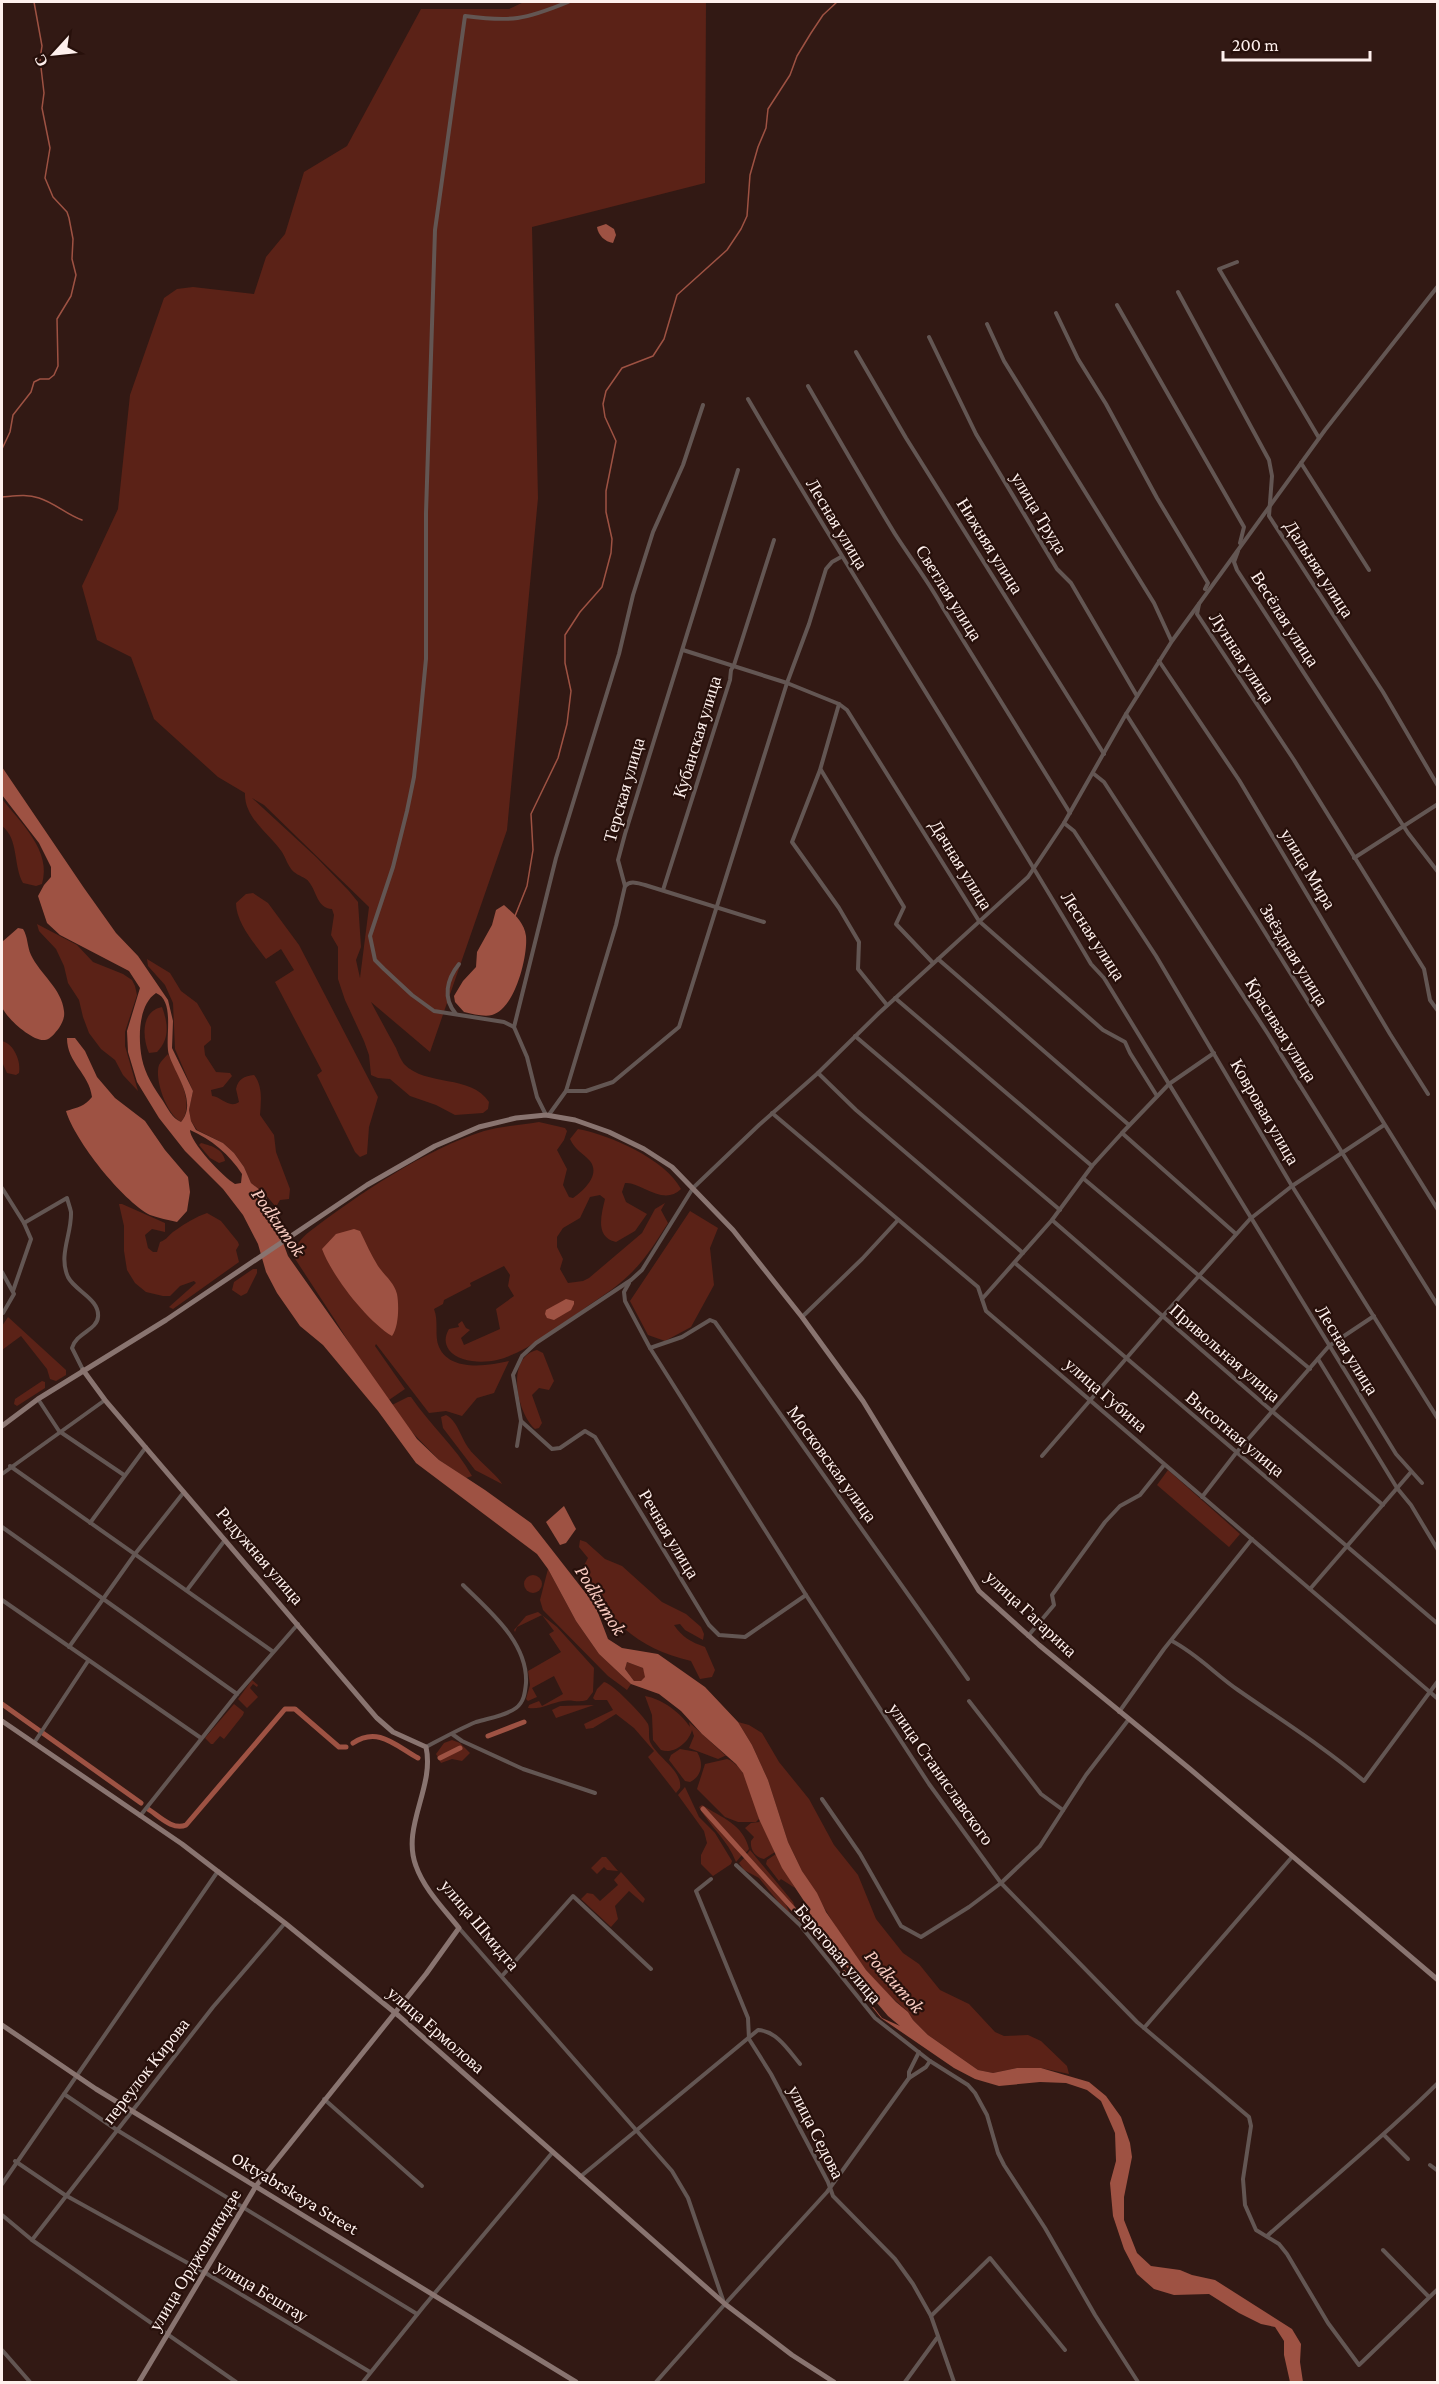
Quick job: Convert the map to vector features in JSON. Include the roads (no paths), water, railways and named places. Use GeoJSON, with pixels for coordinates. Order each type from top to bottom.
{"type":"FeatureCollection","features":[{"type":"Feature","properties":{"kind":"street"},"geometry":{"type":"LineString","coordinates":[[514,1026],[504,1022],[434,1011],[412,995],[375,960],[370,936],[393,867],[414,777],[425,669],[426,502],[436,214],[465,16],[515,20],[568,2]]}},
{"type":"Feature","properties":{"kind":"street"},"geometry":{"type":"LineString","coordinates":[[1237,262],[1219,269],[1319,438]]}},
{"type":"Feature","properties":{"kind":"street"},"geometry":{"type":"LineString","coordinates":[[517,1446],[521,1421],[513,1376],[522,1356],[536,1343],[631,1280],[653,1254],[693,1188],[1035,868],[1094,774],[1126,714],[1172,640],[1319,438],[1437,286]]}},
{"type":"Feature","properties":{"kind":"street","name":"Дальняя улица"},"geometry":{"type":"LineString","coordinates":[[1178,292],[1269,460],[1272,476],[1269,516],[1383,693],[1437,786]]}},
{"type":"Feature","properties":{"kind":"street","name":"Весёлая улица"},"geometry":{"type":"LineString","coordinates":[[1117,305],[1244,527],[1234,562],[1237,570],[1404,826],[1437,872]]}},
{"type":"Feature","properties":{"kind":"street","name":"Лунная улица"},"geometry":{"type":"LineString","coordinates":[[1056,313],[1078,359],[1208,583],[1197,614],[1294,760],[1424,969],[1430,1000],[1437,1011]]}},
{"type":"Feature","properties":{"kind":"street"},"geometry":{"type":"LineString","coordinates":[[987,324],[1004,361],[1154,603],[1172,640]]}},
{"type":"Feature","properties":{"kind":"street","name":"улица Труда"},"geometry":{"type":"LineString","coordinates":[[929,337],[976,434],[1057,569],[1071,583],[1137,696]]}},
{"type":"Feature","properties":{"kind":"street","name":"Нижняя улица"},"geometry":{"type":"LineString","coordinates":[[856,352],[900,428],[1104,754]]}},
{"type":"Feature","properties":{"kind":"street","name":"Светлая улица"},"geometry":{"type":"LineString","coordinates":[[808,386],[876,503],[909,556],[932,586],[943,608],[1070,813]]}},
{"type":"Feature","properties":{"kind":"street","name":"Лесная улица"},"geometry":{"type":"LineString","coordinates":[[748,399],[841,557],[1035,868],[1091,964],[1104,978],[1396,1454],[1422,1483]]}},
{"type":"Feature","properties":{"kind":"street"},"geometry":{"type":"LineString","coordinates":[[547,1115],[537,1097],[521,1040],[514,1026],[556,858],[618,654],[652,532],[683,465],[703,405]]}},
{"type":"Feature","properties":{"kind":"street"},"geometry":{"type":"LineString","coordinates":[[1301,463],[1369,570]]}},
{"type":"Feature","properties":{"kind":"street","name":"Терская улица"},"geometry":{"type":"LineString","coordinates":[[547,1115],[566,1091],[616,925],[625,886],[618,860],[738,470]]}},
{"type":"Feature","properties":{"kind":"street","name":"Кубанская улица"},"geometry":{"type":"LineString","coordinates":[[663,890],[774,540]]}},
{"type":"Feature","properties":{"kind":"street"},"geometry":{"type":"LineString","coordinates":[[566,1091],[586,1091],[613,1082],[679,1027],[787,683],[826,569],[841,557]]}},
{"type":"Feature","properties":{"kind":"street"},"geometry":{"type":"LineString","coordinates":[[683,650],[787,683],[839,704],[820,770],[792,842],[854,933],[859,942],[858,969],[887,1005]]}},
{"type":"Feature","properties":{"kind":"street","name":"улица Мира"},"geometry":{"type":"LineString","coordinates":[[1159,661],[1239,780],[1428,1094]]}},
{"type":"Feature","properties":{"kind":"street","name":"Дачная улица"},"geometry":{"type":"LineString","coordinates":[[839,704],[848,710],[979,921],[1103,1030],[1125,1042],[1157,1096]]}},
{"type":"Feature","properties":{"kind":"street","name":"Звёздная улица"},"geometry":{"type":"LineString","coordinates":[[1126,714],[1437,1210]]}},
{"type":"Feature","properties":{"kind":"street"},"geometry":{"type":"LineString","coordinates":[[820,770],[904,907],[896,924],[933,963]]}},
{"type":"Feature","properties":{"kind":"street","name":"Красивая улица"},"geometry":{"type":"LineString","coordinates":[[1094,774],[1104,782],[1268,1034],[1437,1306]]}},
{"type":"Feature","properties":{"kind":"street"},"geometry":{"type":"LineString","coordinates":[[1354,858],[1437,804]]}},
{"type":"Feature","properties":{"kind":"street","name":"Ковровая улица"},"geometry":{"type":"LineString","coordinates":[[1064,823],[1074,831],[1156,956],[1292,1186],[1437,1419]]}},
{"type":"Feature","properties":{"kind":"street"},"geometry":{"type":"LineString","coordinates":[[625,886],[634,882],[764,922]]}},
{"type":"Feature","properties":{"kind":"street"},"geometry":{"type":"LineString","coordinates":[[938,959],[1130,1125]]}},
{"type":"Feature","properties":{"kind":"street"},"geometry":{"type":"LineString","coordinates":[[457,1016],[450,1008],[447,988],[451,974],[459,964]]}},
{"type":"Feature","properties":{"kind":"street"},"geometry":{"type":"LineString","coordinates":[[895,998],[1092,1166]]}},
{"type":"Feature","properties":{"kind":"street"},"geometry":{"type":"LineString","coordinates":[[855,1036],[1060,1210]]}},
{"type":"Feature","properties":{"kind":"street"},"geometry":{"type":"LineString","coordinates":[[981,1299],[1052,1220],[1092,1166],[1157,1096],[1169,1084],[1214,1053]]}},
{"type":"Feature","properties":{"kind":"street"},"geometry":{"type":"LineString","coordinates":[[818,1072],[855,1110],[1023,1253]]}},
{"type":"Feature","properties":{"kind":"street","name":"улица Губина"},"geometry":{"type":"LineString","coordinates":[[772,1113],[978,1287],[986,1311],[1437,1699]]}},
{"type":"Feature","properties":{"kind":"street","name":"улица Гагарина"},"geometry":{"type":"LineString","coordinates":[[2,1426],[38,1399],[166,1320],[367,1185],[435,1146],[479,1127],[516,1118],[547,1115],[575,1120],[609,1131],[672,1167],[733,1230],[802,1317],[883,1431],[979,1591],[1028,1636],[1437,1980]]}},
{"type":"Feature","properties":{"kind":"street"},"geometry":{"type":"LineString","coordinates":[[1042,1456],[1198,1275],[1250,1219],[1292,1186],[1384,1125]]}},
{"type":"Feature","properties":{"kind":"street"},"geometry":{"type":"LineString","coordinates":[[1122,1133],[1236,1234]]}},
{"type":"Feature","properties":{"kind":"street"},"geometry":{"type":"LineString","coordinates":[[1084,1179],[1310,1369]]}},
{"type":"Feature","properties":{"kind":"street"},"geometry":{"type":"LineString","coordinates":[[2,1188],[24,1223],[31,1239],[13,1291]]}},
{"type":"Feature","properties":{"kind":"street"},"geometry":{"type":"LineString","coordinates":[[24,1223],[67,1198],[71,1212],[64,1258],[66,1270],[74,1286],[97,1307],[99,1316],[96,1324],[74,1340],[72,1348],[83,1370]]}},
{"type":"Feature","properties":{"kind":"street"},"geometry":{"type":"LineString","coordinates":[[802,1317],[862,1259],[898,1220]]}},
{"type":"Feature","properties":{"kind":"street","name":"Привольная улица"},"geometry":{"type":"LineString","coordinates":[[1052,1220],[1162,1317],[1383,1504]]}},
{"type":"Feature","properties":{"kind":"street","name":"Высотная улица"},"geometry":{"type":"LineString","coordinates":[[1015,1263],[1437,1624]]}},
{"type":"Feature","properties":{"kind":"street"},"geometry":{"type":"LineString","coordinates":[[2,1272],[13,1291],[14,1298],[3,1313]]}},
{"type":"Feature","properties":{"kind":"street","name":"улица Станиславского"},"geometry":{"type":"LineString","coordinates":[[631,1280],[624,1292],[625,1301],[650,1348],[928,1784],[1001,1883],[1144,2028],[1249,2117],[1251,2126],[1243,2179],[1245,2205],[1256,2230],[1267,2236]]}},
{"type":"Feature","properties":{"kind":"street"},"geometry":{"type":"LineString","coordinates":[[1202,1497],[1236,1453],[1329,1346],[1374,1316]]}},
{"type":"Feature","properties":{"kind":"street","name":"Московская улица"},"geometry":{"type":"LineString","coordinates":[[650,1348],[682,1337],[710,1320],[714,1322],[968,1679]]}},
{"type":"Feature","properties":{"kind":"street","name":"Лесная улица"},"geometry":{"type":"LineString","coordinates":[[1318,1359],[1437,1550]]}},
{"type":"Feature","properties":{"kind":"street","name":"Радужная улица"},"geometry":{"type":"LineString","coordinates":[[83,1370],[105,1400],[383,1724],[398,1735],[426,1747]]}},
{"type":"Feature","properties":{"kind":"street"},"geometry":{"type":"LineString","coordinates":[[38,1399],[60,1431],[124,1475]]}},
{"type":"Feature","properties":{"kind":"street"},"geometry":{"type":"LineString","coordinates":[[2,1474],[10,1466],[105,1400]]}},
{"type":"Feature","properties":{"kind":"street","name":"Речная улица"},"geometry":{"type":"LineString","coordinates":[[521,1421],[552,1449],[560,1448],[585,1431],[595,1437],[709,1625],[719,1635],[744,1637],[806,1595]]}},
{"type":"Feature","properties":{"kind":"street"},"geometry":{"type":"LineString","coordinates":[[90,1523],[146,1447]]}},
{"type":"Feature","properties":{"kind":"street"},"geometry":{"type":"LineString","coordinates":[[1028,1636],[1054,1605],[1052,1595],[1105,1522],[1120,1506],[1140,1495],[1164,1465]]}},
{"type":"Feature","properties":{"kind":"street"},"geometry":{"type":"LineString","coordinates":[[10,1466],[272,1651]]}},
{"type":"Feature","properties":{"kind":"street"},"geometry":{"type":"LineString","coordinates":[[1310,1589],[1411,1472]]}},
{"type":"Feature","properties":{"kind":"street"},"geometry":{"type":"LineString","coordinates":[[69,1647],[135,1554],[184,1492]]}},
{"type":"Feature","properties":{"kind":"street"},"geometry":{"type":"LineString","coordinates":[[2,1527],[237,1694]]}},
{"type":"Feature","properties":{"kind":"street"},"geometry":{"type":"LineString","coordinates":[[1119,1712],[1252,1539]]}},
{"type":"Feature","properties":{"kind":"street"},"geometry":{"type":"LineString","coordinates":[[187,1590],[225,1540]]}},
{"type":"Feature","properties":{"kind":"street"},"geometry":{"type":"LineString","coordinates":[[426,1747],[514,1709],[521,1702],[525,1693],[526,1679],[523,1660],[514,1640],[463,1585]]}},
{"type":"Feature","properties":{"kind":"street"},"geometry":{"type":"LineString","coordinates":[[2,1600],[201,1738]]}},
{"type":"Feature","properties":{"kind":"street"},"geometry":{"type":"LineString","coordinates":[[142,1813],[272,1651],[298,1623]]}},
{"type":"Feature","properties":{"kind":"street"},"geometry":{"type":"LineString","coordinates":[[1172,1641],[1189,1650],[1235,1688],[1309,1737],[1365,1781],[1437,1681]]}},
{"type":"Feature","properties":{"kind":"street"},"geometry":{"type":"LineString","coordinates":[[34,1743],[88,1660]]}},
{"type":"Feature","properties":{"kind":"street"},"geometry":{"type":"LineString","coordinates":[[969,1701],[1041,1794],[1063,1810]]}},
{"type":"Feature","properties":{"kind":"street"},"geometry":{"type":"LineString","coordinates":[[822,1799],[860,1854],[901,1926],[921,1937],[969,1907],[1001,1883],[1040,1846],[1086,1775],[1129,1719]]}},
{"type":"Feature","properties":{"kind":"street","name":"улица Ермолова"},"geometry":{"type":"LineString","coordinates":[[2,1721],[142,1813],[219,1870],[394,2013],[725,2304],[792,2355],[834,2382]]}},
{"type":"Feature","properties":{"kind":"street"},"geometry":{"type":"LineString","coordinates":[[452,1734],[462,1741],[523,1769],[596,1793]]}},
{"type":"Feature","properties":{"kind":"street","name":"улица Шмидта"},"geometry":{"type":"LineString","coordinates":[[426,1747],[429,1771],[414,1829],[413,1856],[422,1878],[459,1928],[672,2171],[688,2198],[725,2304]]}},
{"type":"Feature","properties":{"kind":"street"},"geometry":{"type":"LineString","coordinates":[[1144,2028],[1292,1857]]}},
{"type":"Feature","properties":{"kind":"street","name":"Береговая улица"},"geometry":{"type":"LineString","coordinates":[[736,1864],[797,1922],[875,2018],[930,2061],[968,2085],[975,2093],[987,2115],[1004,2165],[1138,2382]]}},
{"type":"Feature","properties":{"kind":"street"},"geometry":{"type":"LineString","coordinates":[[2,2184],[15,2162],[77,2077],[219,1870]]}},
{"type":"Feature","properties":{"kind":"street","name":"улица Седова"},"geometry":{"type":"LineString","coordinates":[[711,1879],[696,1891],[748,2018],[749,2039],[771,2074],[833,2196],[895,2259],[913,2284],[931,2316],[954,2382]]}},
{"type":"Feature","properties":{"kind":"street"},"geometry":{"type":"LineString","coordinates":[[502,1976],[573,1896],[651,1969]]}},
{"type":"Feature","properties":{"kind":"street","name":"переулок Кирова"},"geometry":{"type":"LineString","coordinates":[[32,2240],[213,2007],[285,1923]]}},
{"type":"Feature","properties":{"kind":"street","name":"улица Орджоникидзе"},"geometry":{"type":"LineString","coordinates":[[139,2382],[256,2186],[426,1974],[459,1928]]}},
{"type":"Feature","properties":{"kind":"street","name":"Oktyabrskaya Street"},"geometry":{"type":"LineString","coordinates":[[2,2025],[77,2077],[576,2382]]}},
{"type":"Feature","properties":{"kind":"street"},"geometry":{"type":"LineString","coordinates":[[580,2177],[758,2030],[766,2031],[782,2043],[800,2064]]}},
{"type":"Feature","properties":{"kind":"street"},"geometry":{"type":"LineString","coordinates":[[909,2078],[909,2072],[919,2052]]}},
{"type":"Feature","properties":{"kind":"street"},"geometry":{"type":"LineString","coordinates":[[656,2382],[830,2188],[909,2078],[926,2067],[930,2061]]}},
{"type":"Feature","properties":{"kind":"street"},"geometry":{"type":"LineString","coordinates":[[1437,2083],[1384,2135],[1267,2236],[1279,2244],[1287,2254],[1328,2323],[1359,2365],[1437,2289]]}},
{"type":"Feature","properties":{"kind":"street"},"geometry":{"type":"LineString","coordinates":[[64,2094],[117,2130],[417,2314]]}},
{"type":"Feature","properties":{"kind":"street"},"geometry":{"type":"LineString","coordinates":[[324,2099],[422,2186]]}},
{"type":"Feature","properties":{"kind":"street"},"geometry":{"type":"LineString","coordinates":[[1384,2135],[1408,2158]]}},
{"type":"Feature","properties":{"kind":"street"},"geometry":{"type":"LineString","coordinates":[[363,2382],[552,2153]]}},
{"type":"Feature","properties":{"kind":"street","name":"улица Бештау"},"geometry":{"type":"LineString","coordinates":[[15,2162],[65,2195],[204,2272],[370,2372]]}},
{"type":"Feature","properties":{"kind":"street"},"geometry":{"type":"LineString","coordinates":[[1430,2165],[1437,2171]]}},
{"type":"Feature","properties":{"kind":"street"},"geometry":{"type":"LineString","coordinates":[[2,2215],[32,2240],[236,2382]]}},
{"type":"Feature","properties":{"kind":"street"},"geometry":{"type":"LineString","coordinates":[[1383,2250],[1428,2296]]}},
{"type":"Feature","properties":{"kind":"street"},"geometry":{"type":"LineString","coordinates":[[931,2316],[990,2258],[1065,2350]]}},
{"type":"Feature","properties":{"kind":"street"},"geometry":{"type":"LineString","coordinates":[[905,2382],[937,2338]]}},
{"type":"Feature","properties":{"kind":"street"},"geometry":{"type":"LineString","coordinates":[[2,2350],[30,2382]]}},
{"type":"Feature","properties":{"kind":"waterway"},"geometry":{"type":"LineString","coordinates":[[2,449],[10,432],[13,415],[31,392],[34,382],[49,379],[54,375],[58,366],[57,319],[71,296],[76,275],[72,259],[73,239],[69,218],[67,212],[53,197],[45,178],[50,148],[42,108],[44,93],[40,59],[42,46],[34,2]]}},
{"type":"Feature","properties":{"kind":"waterway"},"geometry":{"type":"LineString","coordinates":[[515,916],[527,886],[533,850],[531,814],[558,758],[567,724],[571,691],[565,663],[565,635],[580,612],[602,587],[611,553],[612,539],[606,512],[606,491],[616,441],[605,417],[603,404],[606,391],[622,368],[653,356],[664,339],[677,295],[727,250],[741,229],[747,216],[750,175],[766,128],[768,109],[790,75],[797,56],[811,33],[823,15],[837,2]]}},
{"type":"Feature","properties":{"kind":"waterway"},"geometry":{"type":"LineString","coordinates":[[2,497],[39,498],[82,520]]}},
{"type":"Feature","properties":{"kind":"waterway"},"geometry":{"type":"LineString","coordinates":[[2,1704],[141,1803]]}},
{"type":"Feature","properties":{"kind":"waterway"},"geometry":{"type":"LineString","coordinates":[[148,1809],[171,1824],[186,1825],[285,1709],[295,1709],[339,1747],[346,1747]]}},
{"type":"Feature","properties":{"kind":"waterway"},"geometry":{"type":"LineString","coordinates":[[488,1736],[524,1722]]}},
{"type":"Feature","properties":{"kind":"waterway"},"geometry":{"type":"LineString","coordinates":[[353,1743],[362,1738],[379,1737],[394,1743],[418,1758]]}},
{"type":"Feature","properties":{"kind":"waterway"},"geometry":{"type":"LineString","coordinates":[[440,1758],[460,1748]]}},
{"type":"Feature","properties":{"kind":"waterway"},"geometry":{"type":"LineString","coordinates":[[703,1809],[806,1923]]}},
{"type":"Feature","properties":{"kind":"water label","name":"Podkumok"},"geometry":{"type":"Point","coordinates":[279,1222]}},
{"type":"Feature","properties":{"kind":"water label","name":"Podkumok"},"geometry":{"type":"Point","coordinates":[601,1600]}},
{"type":"Feature","properties":{"kind":"water label","name":"Podkumok"},"geometry":{"type":"Point","coordinates":[895,1981]}}]}
